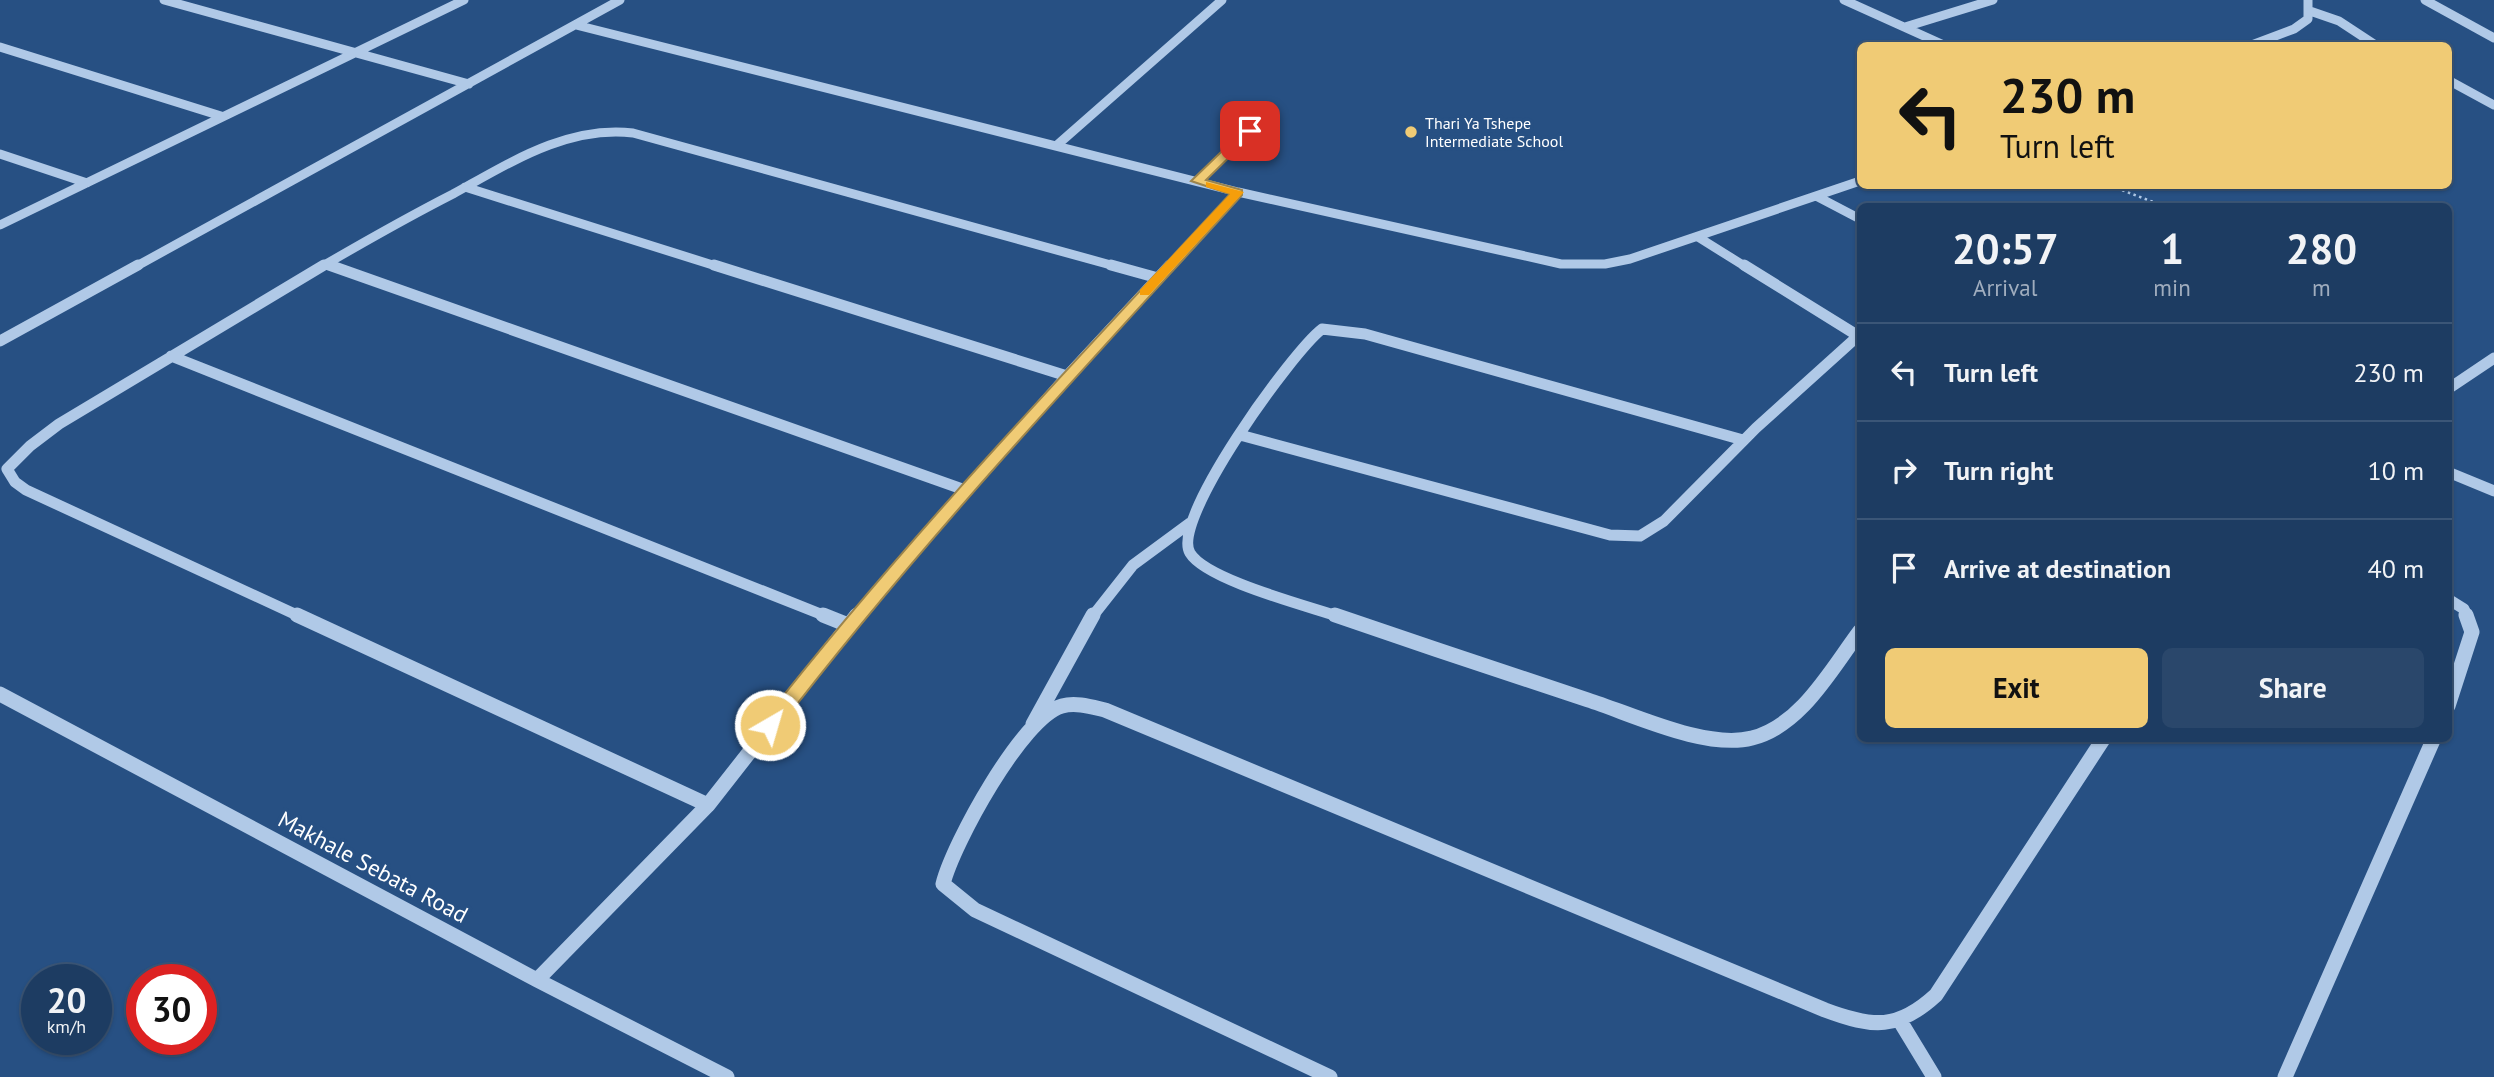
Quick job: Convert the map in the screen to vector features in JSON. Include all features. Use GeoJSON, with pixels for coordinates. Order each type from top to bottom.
{"type":"FeatureCollection","features":[{"type":"Feature","properties":{"kind":"street"},"geometry":{"type":"LineString","coordinates":[[164,0],[469,84]]}},
{"type":"Feature","properties":{"kind":"street"},"geometry":{"type":"LineString","coordinates":[[0,225],[464,0]]}},
{"type":"Feature","properties":{"kind":"street"},"geometry":{"type":"LineString","coordinates":[[0,341],[620,0]]}},
{"type":"Feature","properties":{"kind":"street"},"geometry":{"type":"LineString","coordinates":[[1056,146],[1222,0]]}},
{"type":"Feature","properties":{"kind":"street"},"geometry":{"type":"LineString","coordinates":[[1844,0],[1938,42]]}},
{"type":"Feature","properties":{"kind":"street"},"geometry":{"type":"LineString","coordinates":[[1906,27],[1993,0]]}},
{"type":"Feature","properties":{"kind":"street"},"geometry":{"type":"LineString","coordinates":[[2259,42],[2302,24],[2310,11],[2308,0]]}},
{"type":"Feature","properties":{"kind":"street"},"geometry":{"type":"LineString","coordinates":[[2425,0],[2494,38]]}},
{"type":"Feature","properties":{"kind":"street"},"geometry":{"type":"LineString","coordinates":[[2310,11],[2339,21],[2371,42]]}},
{"type":"Feature","properties":{"kind":"street"},"geometry":{"type":"LineString","coordinates":[[576,24],[1238,192],[1561,264],[1605,264],[1698,237],[1857,182]]}},
{"type":"Feature","properties":{"kind":"street"},"geometry":{"type":"LineString","coordinates":[[0,47],[221,117]]}},
{"type":"Feature","properties":{"kind":"street"},"geometry":{"type":"LineString","coordinates":[[2452,81],[2494,105]]}},
{"type":"Feature","properties":{"kind":"street"},"geometry":{"type":"LineString","coordinates":[[708,805],[26,490],[7,469],[14,459],[33,444],[171,356],[326,264],[465,187],[559,141],[600,130],[616,130],[1158,278]]}},
{"type":"Feature","properties":{"kind":"street"},"geometry":{"type":"LineString","coordinates":[[1197,181],[1250,131]]}},
{"type":"Feature","properties":{"kind":"street"},"geometry":{"type":"LineString","coordinates":[[0,154],[87,183]]}},
{"type":"Feature","properties":{"kind":"street"},"geometry":{"type":"LineString","coordinates":[[465,187],[1067,376]]}},
{"type":"Feature","properties":{"kind":"street"},"geometry":{"type":"LineString","coordinates":[[537,980],[708,805],[848,625],[1067,376],[1238,192]]}},
{"type":"Feature","properties":{"kind":"street"},"geometry":{"type":"LineString","coordinates":[[1818,197],[1857,217]]}},
{"type":"Feature","properties":{"kind":"street"},"geometry":{"type":"LineString","coordinates":[[1698,237],[1857,336]]}},
{"type":"Feature","properties":{"kind":"street"},"geometry":{"type":"LineString","coordinates":[[326,264],[965,490]]}},
{"type":"Feature","properties":{"kind":"street"},"geometry":{"type":"LineString","coordinates":[[1743,440],[1365,334],[1322,329],[1313,336],[1240,435],[1198,503],[1186,540],[1191,554],[1204,567],[1226,578],[1615,708],[1690,732],[1726,739],[1749,739],[1772,731],[1793,715],[1857,635]]}},
{"type":"Feature","properties":{"kind":"street"},"geometry":{"type":"LineString","coordinates":[[1240,435],[1621,537],[1639,537],[1654,529],[1743,440],[1857,339]]}},
{"type":"Feature","properties":{"kind":"street"},"geometry":{"type":"LineString","coordinates":[[171,356],[848,625]]}},
{"type":"Feature","properties":{"kind":"street"},"geometry":{"type":"LineString","coordinates":[[2452,386],[2494,358]]}},
{"type":"Feature","properties":{"kind":"street"},"geometry":{"type":"LineString","coordinates":[[2452,474],[2494,491]]}},
{"type":"Feature","properties":{"kind":"street"},"geometry":{"type":"LineString","coordinates":[[1190,523],[1135,563],[1117,582],[1076,642],[1027,737],[954,845],[944,871],[943,884],[975,910],[1330,1077]]}},
{"type":"Feature","properties":{"kind":"street"},"geometry":{"type":"LineString","coordinates":[[2452,602],[2464,609],[2472,632],[2452,694]]}},
{"type":"Feature","properties":{"kind":"street","name":"Makhale Sebata Road"},"geometry":{"type":"LineString","coordinates":[[0,694],[537,980],[727,1077]]}},
{"type":"Feature","properties":{"kind":"street"},"geometry":{"type":"LineString","coordinates":[[1027,737],[1056,708],[1069,704],[1105,710],[1784,993],[1849,1018],[1877,1022],[1900,1021],[1936,995],[2102,742]]}},
{"type":"Feature","properties":{"kind":"street"},"geometry":{"type":"LineString","coordinates":[[2286,1077],[2432,742]]}},
{"type":"Feature","properties":{"kind":"street"},"geometry":{"type":"LineString","coordinates":[[1900,1021],[1934,1077]]}},
{"type":"Feature","properties":{"kind":"path"},"geometry":{"type":"LineString","coordinates":[[2119,189],[2156,203]]}},
{"type":"Feature","properties":{"kind":"slow traffic"},"geometry":{"type":"LineString","coordinates":[[1145,292],[1238,192],[1210,185]]}},
{"type":"Feature","properties":{"kind":"place","name":"Thari Ya Tshepe Intermediate School"},"geometry":{"type":"Point","coordinates":[1411,132]}},
{"type":"Feature","properties":{"kind":"route"},"geometry":{"type":"LineString","coordinates":[[770,725],[848,625],[965,490],[1238,192],[1197,181],[1250,131]]}}]}
